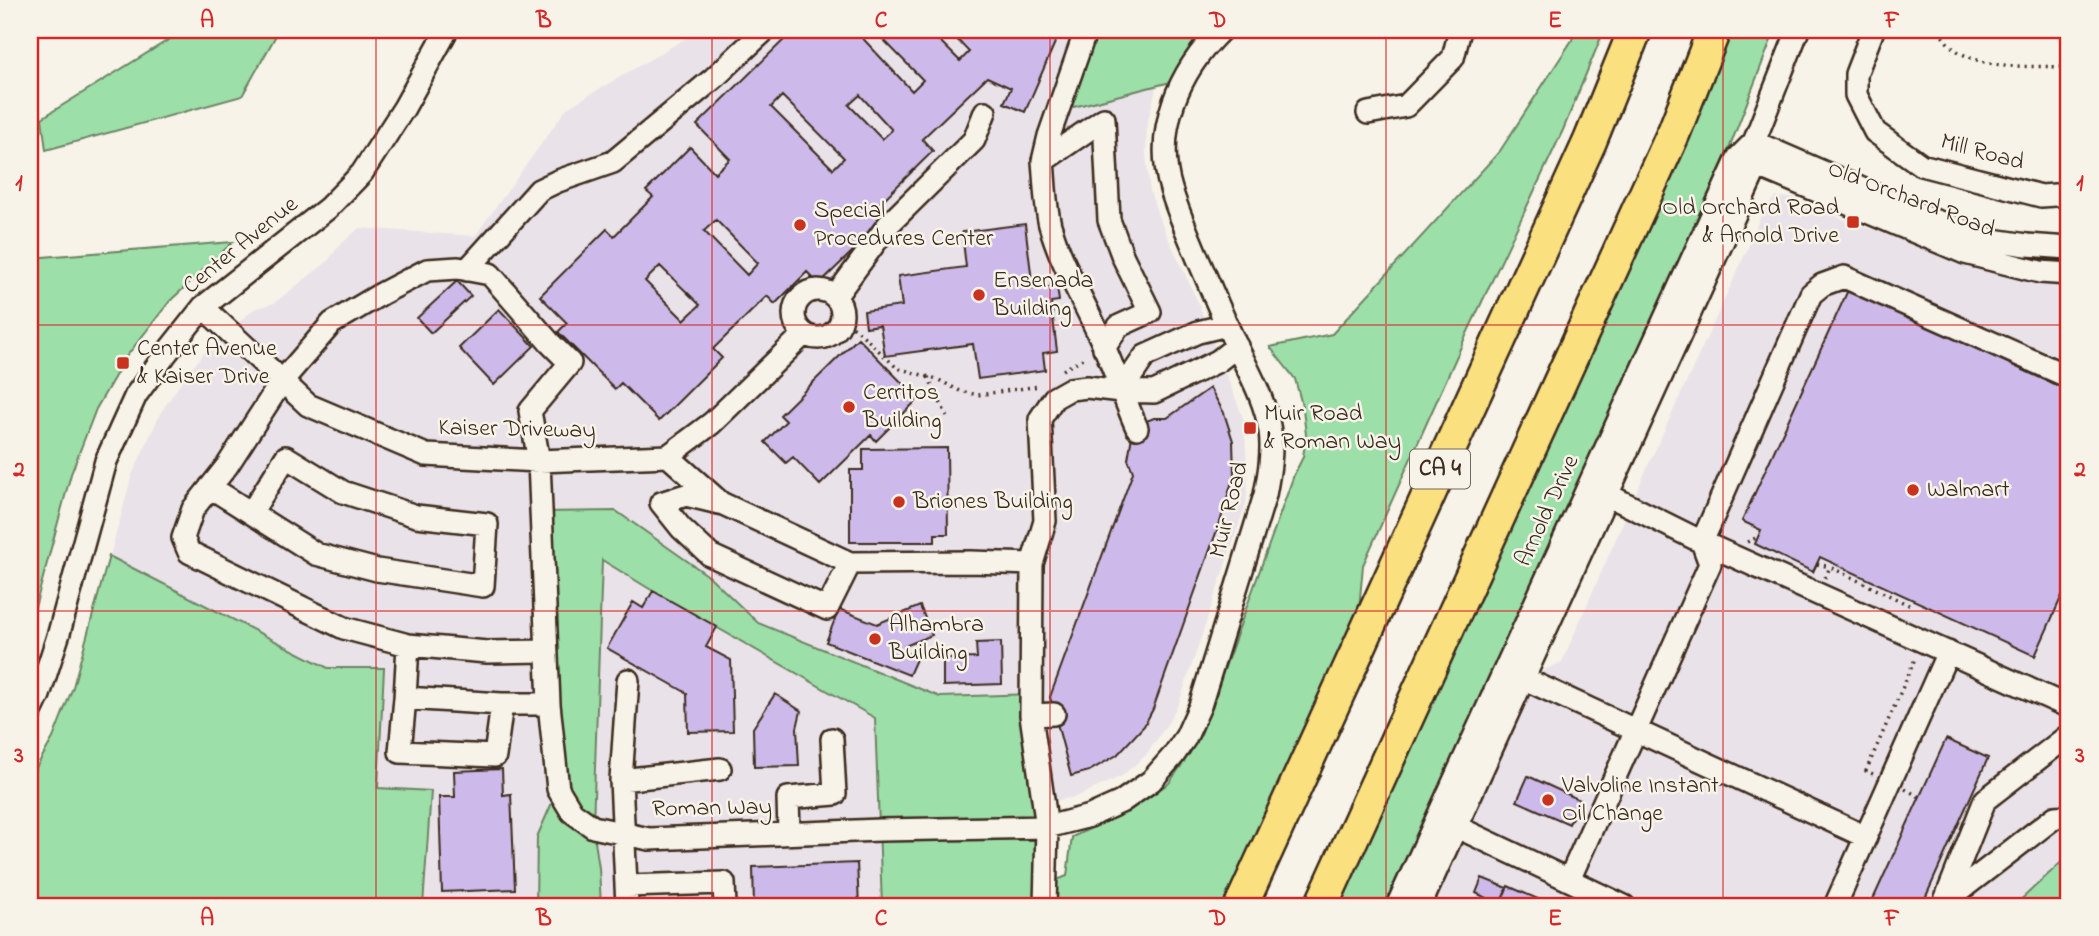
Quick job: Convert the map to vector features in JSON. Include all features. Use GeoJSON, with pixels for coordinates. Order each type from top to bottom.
{"type":"FeatureCollection","features":[{"type":"Feature","properties":{"kind":"highway","name":"CA 4"},"geometry":{"type":"LineString","coordinates":[[1241,906],[1590,141],[1635,30]]}},
{"type":"Feature","properties":{"kind":"highway"},"geometry":{"type":"LineString","coordinates":[[1321,906],[1674,132],[1714,30]]}},
{"type":"Feature","properties":{"kind":"street","name":"Center Avenue"},"geometry":{"type":"LineString","coordinates":[[30,714],[59,633],[106,461],[136,395],[204,307],[328,208],[362,173],[404,108],[447,30]]}},
{"type":"Feature","properties":{"kind":"street"},"geometry":{"type":"LineString","coordinates":[[547,651],[487,652],[408,645],[344,628],[189,552],[183,538],[192,509],[227,466],[282,381],[332,323],[427,271],[458,268],[467,270],[539,190],[613,162],[714,78],[765,30]]}},
{"type":"Feature","properties":{"kind":"street"},"geometry":{"type":"LineString","coordinates":[[1086,30],[1043,161],[1049,222],[1061,258],[1104,348],[1129,385],[1137,428]]}},
{"type":"Feature","properties":{"kind":"street","name":"Muir Road"},"geometry":{"type":"LineString","coordinates":[[1046,827],[1090,816],[1121,802],[1151,781],[1173,757],[1186,737],[1199,706],[1265,495],[1270,435],[1265,408],[1174,198],[1166,157],[1167,127],[1182,79],[1205,46],[1221,30]]}},
{"type":"Feature","properties":{"kind":"street"},"geometry":{"type":"LineString","coordinates":[[1368,113],[1406,106],[1453,58],[1460,30]]}},
{"type":"Feature","properties":{"kind":"street"},"geometry":{"type":"LineString","coordinates":[[1748,162],[1798,30]]}},
{"type":"Feature","properties":{"kind":"street","name":"Mill Road"},"geometry":{"type":"LineString","coordinates":[[1873,30],[1857,74],[1856,95],[1875,132],[1921,164],[2041,196],[2069,194]]}},
{"type":"Feature","properties":{"kind":"street"},"geometry":{"type":"LineString","coordinates":[[835,297],[888,225],[974,140],[985,112]]}},
{"type":"Feature","properties":{"kind":"street"},"geometry":{"type":"LineString","coordinates":[[1043,161],[1104,119],[1109,220],[1123,257],[1150,312],[1119,326],[1104,348]]}},
{"type":"Feature","properties":{"kind":"street","name":"Old Orchard Road"},"geometry":{"type":"LineString","coordinates":[[1754,142],[1945,224],[1993,240],[2069,248]]}},
{"type":"Feature","properties":{"kind":"street","name":"Old Orchard Road"},"geometry":{"type":"LineString","coordinates":[[1748,162],[1965,253],[2040,272],[2069,274]]}},
{"type":"Feature","properties":{"kind":"street","name":"Arnold Drive"},"geometry":{"type":"LineString","coordinates":[[1420,906],[1608,495],[1748,162]]}},
{"type":"Feature","properties":{"kind":"street","name":"Arnold Drive"},"geometry":{"type":"LineString","coordinates":[[1397,906],[1505,669],[1748,162]]}},
{"type":"Feature","properties":{"kind":"street","name":"Roman Way"},"geometry":{"type":"LineString","coordinates":[[467,270],[490,274],[570,363],[530,411],[539,461],[549,704],[558,789],[572,812],[593,827],[649,839],[1046,827]]}},
{"type":"Feature","properties":{"kind":"street"},"geometry":{"type":"LineString","coordinates":[[1569,880],[1710,564],[1702,542],[1811,295],[1822,285],[1844,277],[2069,377]]}},
{"type":"Feature","properties":{"kind":"street"},"geometry":{"type":"LineString","coordinates":[[821,290],[835,297],[842,311],[841,319],[834,332],[827,337],[811,337],[804,334],[795,321],[796,305],[806,293],[821,290]]}},
{"type":"Feature","properties":{"kind":"street","name":"Kaiser Driveway"},"geometry":{"type":"LineString","coordinates":[[204,307],[307,405],[426,455],[539,461],[668,456]]}},
{"type":"Feature","properties":{"kind":"street"},"geometry":{"type":"LineString","coordinates":[[1129,385],[1227,325]]}},
{"type":"Feature","properties":{"kind":"street"},"geometry":{"type":"LineString","coordinates":[[721,503],[668,456],[712,423],[804,334]]}},
{"type":"Feature","properties":{"kind":"street"},"geometry":{"type":"LineString","coordinates":[[1045,906],[1046,827],[1031,715],[1032,564],[1045,521],[1040,419],[1054,398],[1070,389],[1129,385],[1154,392],[1218,361],[1237,346]]}},
{"type":"Feature","properties":{"kind":"street"},"geometry":{"type":"LineString","coordinates":[[210,487],[251,513],[316,554],[377,570],[483,586],[487,524],[416,516],[391,508],[343,492],[286,457],[251,513]]}},
{"type":"Feature","properties":{"kind":"street"},"geometry":{"type":"LineString","coordinates":[[850,563],[827,609],[710,555],[681,528],[661,503],[686,495],[721,503],[850,563],[1032,564]]}},
{"type":"Feature","properties":{"kind":"street"},"geometry":{"type":"LineString","coordinates":[[1608,495],[1702,542],[2069,707]]}},
{"type":"Feature","properties":{"kind":"street"},"geometry":{"type":"LineString","coordinates":[[408,645],[400,752],[495,757],[502,704]]}},
{"type":"Feature","properties":{"kind":"street"},"geometry":{"type":"LineString","coordinates":[[1835,906],[1948,652]]}},
{"type":"Feature","properties":{"kind":"street"},"geometry":{"type":"LineString","coordinates":[[1505,669],[1866,836]]}},
{"type":"Feature","properties":{"kind":"street"},"geometry":{"type":"LineString","coordinates":[[628,680],[621,780],[626,896],[724,883],[725,906]]}},
{"type":"Feature","properties":{"kind":"street"},"geometry":{"type":"LineString","coordinates":[[405,698],[549,704]]}},
{"type":"Feature","properties":{"kind":"street"},"geometry":{"type":"LineString","coordinates":[[1031,715],[1054,714]]}},
{"type":"Feature","properties":{"kind":"street"},"geometry":{"type":"LineString","coordinates":[[1941,904],[1986,800],[2069,735]]}},
{"type":"Feature","properties":{"kind":"street"},"geometry":{"type":"LineString","coordinates":[[789,833],[788,798],[835,794],[832,739]]}},
{"type":"Feature","properties":{"kind":"street"},"geometry":{"type":"LineString","coordinates":[[621,780],[720,769]]}},
{"type":"Feature","properties":{"kind":"street"},"geometry":{"type":"LineString","coordinates":[[1941,904],[2055,817],[2069,816]]}},
{"type":"Feature","properties":{"kind":"street"},"geometry":{"type":"LineString","coordinates":[[1457,827],[1624,906]]}},
{"type":"Feature","properties":{"kind":"path"},"geometry":{"type":"LineString","coordinates":[[1940,30],[1943,37],[1965,55],[1991,65],[2069,67]]}},
{"type":"Feature","properties":{"kind":"path"},"geometry":{"type":"LineString","coordinates":[[841,319],[855,328],[897,368],[928,376],[960,391],[978,395],[1038,386],[1047,380]]}},
{"type":"Feature","properties":{"kind":"path"},"geometry":{"type":"LineString","coordinates":[[1056,374],[1104,348]]}},
{"type":"Feature","properties":{"kind":"path"},"geometry":{"type":"LineString","coordinates":[[928,376],[947,416]]}},
{"type":"Feature","properties":{"kind":"path"},"geometry":{"type":"LineString","coordinates":[[1817,564],[1830,568]]}},
{"type":"Feature","properties":{"kind":"path"},"geometry":{"type":"LineString","coordinates":[[1864,584],[1910,606],[1916,659],[1866,771],[1868,772]]}},
{"type":"Feature","properties":{"kind":"shaded area"},"geometry":{"type":"Polygon","coordinates":[[[700,30],[1086,30],[1059,111],[1157,85],[1147,124],[1146,156],[1150,191],[1244,420],[1248,481],[1246,503],[1179,703],[1166,726],[1146,755],[1122,776],[1076,797],[1053,801],[1031,694],[940,697],[758,623],[710,577],[616,511],[542,512],[558,789],[537,837],[536,906],[423,906],[431,792],[378,788],[384,669],[328,668],[110,556],[132,475],[161,412],[182,381],[204,353],[254,309],[274,303],[327,262],[339,246],[359,228],[475,236],[567,108],[700,30]]]}},
{"type":"Feature","properties":{"kind":"shaded area"},"geometry":{"type":"Polygon","coordinates":[[[1776,197],[1793,198],[1857,225],[1965,253],[2069,274],[2069,855],[2014,906],[1420,906],[1524,679],[1562,662],[1763,210],[1776,197]]]}},
{"type":"Feature","properties":{"kind":"shaded area"},"geometry":{"type":"Polygon","coordinates":[[[602,559],[875,718],[882,906],[601,906],[593,827],[602,559]]]}},
{"type":"Feature","properties":{"kind":"green space"},"geometry":{"type":"Polygon","coordinates":[[[177,30],[279,30],[242,96],[46,150],[42,118],[173,37],[177,30]]]}},
{"type":"Feature","properties":{"kind":"green space"},"geometry":{"type":"Polygon","coordinates":[[[1086,30],[1221,30],[1182,79],[1058,111],[1086,30]]]}},
{"type":"Feature","properties":{"kind":"green space"},"geometry":{"type":"Polygon","coordinates":[[[1574,30],[1604,30],[1563,130],[1464,340],[1363,565],[1355,654],[1241,906],[882,906],[875,718],[602,560],[593,827],[601,906],[536,906],[537,837],[558,789],[542,512],[616,511],[710,577],[758,623],[940,697],[1031,694],[1047,884],[1067,876],[1072,837],[1140,803],[1169,783],[1201,734],[1294,475],[1303,457],[1306,435],[1295,379],[1270,347],[1332,334],[1500,151],[1572,40],[1574,30]]]}},
{"type":"Feature","properties":{"kind":"green space"},"geometry":{"type":"Polygon","coordinates":[[[1734,30],[1775,30],[1727,154],[1385,906],[1321,906],[1690,93],[1734,30]]]}},
{"type":"Feature","properties":{"kind":"green space"},"geometry":{"type":"Polygon","coordinates":[[[233,242],[170,301],[126,357],[96,409],[71,474],[30,626],[30,258],[233,242]]]}},
{"type":"Feature","properties":{"kind":"green space"},"geometry":{"type":"Polygon","coordinates":[[[109,556],[328,668],[384,668],[378,788],[431,791],[423,906],[30,906],[30,778],[53,738],[73,687],[109,556]]]}},
{"type":"Feature","properties":{"kind":"green space"},"geometry":{"type":"Polygon","coordinates":[[[2069,855],[2069,906],[2014,906],[2069,855]]]}},
{"type":"Feature","properties":{"kind":"building","name":"Special Procedures Center"},"geometry":{"type":"Polygon","coordinates":[[[794,30],[855,30],[912,91],[923,80],[874,30],[929,30],[960,61],[969,52],[948,30],[1060,31],[1025,112],[1004,103],[1011,88],[987,77],[922,139],[933,151],[878,205],[889,216],[819,284],[807,272],[775,304],[767,296],[713,349],[722,358],[659,421],[621,383],[615,389],[558,332],[567,323],[540,296],[607,229],[614,236],[653,197],[646,191],[690,147],[715,173],[730,159],[697,125],[794,30]],[[860,95],[849,105],[882,139],[892,130],[860,95]],[[782,96],[771,107],[833,169],[844,158],[782,96]],[[716,220],[704,231],[747,275],[758,263],[716,220]],[[660,266],[645,281],[684,320],[700,305],[660,266]]]}},
{"type":"Feature","properties":{"kind":"building","name":"Ensenada Building"},"geometry":{"type":"Polygon","coordinates":[[[1025,224],[1033,289],[1057,286],[1059,301],[1051,302],[1057,351],[1043,353],[1045,370],[978,379],[973,344],[885,356],[880,325],[866,327],[864,311],[902,306],[898,276],[966,267],[962,232],[1025,224]]]}},
{"type":"Feature","properties":{"kind":"building"},"geometry":{"type":"Polygon","coordinates":[[[457,281],[471,296],[431,333],[417,318],[457,281]]]}},
{"type":"Feature","properties":{"kind":"building","name":"Walmart"},"geometry":{"type":"Polygon","coordinates":[[[1848,290],[2069,391],[2069,580],[2035,656],[1820,557],[1813,572],[1755,544],[1761,530],[1742,521],[1848,290]]]}},
{"type":"Feature","properties":{"kind":"building"},"geometry":{"type":"Polygon","coordinates":[[[499,309],[534,346],[494,385],[459,348],[499,309]]]}},
{"type":"Feature","properties":{"kind":"building","name":"Cerritos Building"},"geometry":{"type":"Polygon","coordinates":[[[858,338],[918,399],[876,441],[871,435],[820,485],[793,457],[786,463],[765,442],[786,421],[780,415],[858,338]]]}},
{"type":"Feature","properties":{"kind":"building"},"geometry":{"type":"Polygon","coordinates":[[[1210,388],[1224,413],[1233,441],[1234,475],[1221,519],[1153,709],[1144,726],[1117,755],[1089,771],[1071,776],[1050,697],[1133,472],[1128,459],[1132,436],[1144,422],[1154,418],[1167,418],[1210,388]]]}},
{"type":"Feature","properties":{"kind":"building","name":"Briones Building"},"geometry":{"type":"Polygon","coordinates":[[[947,448],[948,534],[935,534],[935,542],[850,542],[850,470],[863,470],[863,449],[947,448]]]}},
{"type":"Feature","properties":{"kind":"building"},"geometry":{"type":"Polygon","coordinates":[[[653,591],[717,627],[706,647],[731,660],[733,731],[688,732],[687,693],[607,648],[633,602],[643,608],[653,591]]]}},
{"type":"Feature","properties":{"kind":"building","name":"Alhambra Building"},"geometry":{"type":"Polygon","coordinates":[[[920,606],[932,635],[905,646],[903,652],[917,657],[909,675],[826,642],[839,609],[877,624],[920,606]]]}},
{"type":"Feature","properties":{"kind":"building"},"geometry":{"type":"Polygon","coordinates":[[[1001,642],[1002,684],[943,686],[943,659],[977,658],[976,643],[1001,642]]]}},
{"type":"Feature","properties":{"kind":"building"},"geometry":{"type":"Polygon","coordinates":[[[775,694],[801,711],[797,728],[799,766],[754,767],[753,728],[775,694]]]}},
{"type":"Feature","properties":{"kind":"building"},"geometry":{"type":"Polygon","coordinates":[[[1946,739],[1988,758],[1923,903],[1918,906],[1870,906],[1946,739]]]}},
{"type":"Feature","properties":{"kind":"building"},"geometry":{"type":"Polygon","coordinates":[[[502,769],[503,795],[511,794],[515,889],[442,892],[439,797],[455,797],[454,771],[502,769]]]}},
{"type":"Feature","properties":{"kind":"building","name":"Valvoline Instant Oil Change"},"geometry":{"type":"Polygon","coordinates":[[[1528,776],[1580,800],[1569,824],[1517,801],[1528,776]]]}},
{"type":"Feature","properties":{"kind":"building"},"geometry":{"type":"Polygon","coordinates":[[[857,863],[859,906],[754,906],[753,867],[857,863]]]}},
{"type":"Feature","properties":{"kind":"building"},"geometry":{"type":"Polygon","coordinates":[[[1482,878],[1507,888],[1500,905],[1476,893],[1482,878]]]}},
{"type":"Feature","properties":{"kind":"building"},"geometry":{"type":"Polygon","coordinates":[[[1508,886],[1554,906],[1499,906],[1508,886]]]}},
{"type":"Feature","properties":{"kind":"place","name":"Old Orchard Road & Arnold Drive"},"geometry":{"type":"Point","coordinates":[1853,222]}},
{"type":"Feature","properties":{"kind":"place","name":"Special Procedures Center"},"geometry":{"type":"Point","coordinates":[800,225]}},
{"type":"Feature","properties":{"kind":"place","name":"Ensenada Building"},"geometry":{"type":"Point","coordinates":[979,295]}},
{"type":"Feature","properties":{"kind":"place","name":"Center Avenue & Kaiser Drive"},"geometry":{"type":"Point","coordinates":[123,363]}},
{"type":"Feature","properties":{"kind":"place","name":"Cerritos Building"},"geometry":{"type":"Point","coordinates":[849,407]}},
{"type":"Feature","properties":{"kind":"place","name":"Muir Road & Roman Way"},"geometry":{"type":"Point","coordinates":[1250,428]}},
{"type":"Feature","properties":{"kind":"place","name":"Walmart"},"geometry":{"type":"Point","coordinates":[1913,490]}},
{"type":"Feature","properties":{"kind":"place","name":"Briones Building"},"geometry":{"type":"Point","coordinates":[899,502]}},
{"type":"Feature","properties":{"kind":"place","name":"Alhambra Building"},"geometry":{"type":"Point","coordinates":[875,639]}},
{"type":"Feature","properties":{"kind":"place","name":"Valvoline Instant Oil Change"},"geometry":{"type":"Point","coordinates":[1548,800]}}]}
